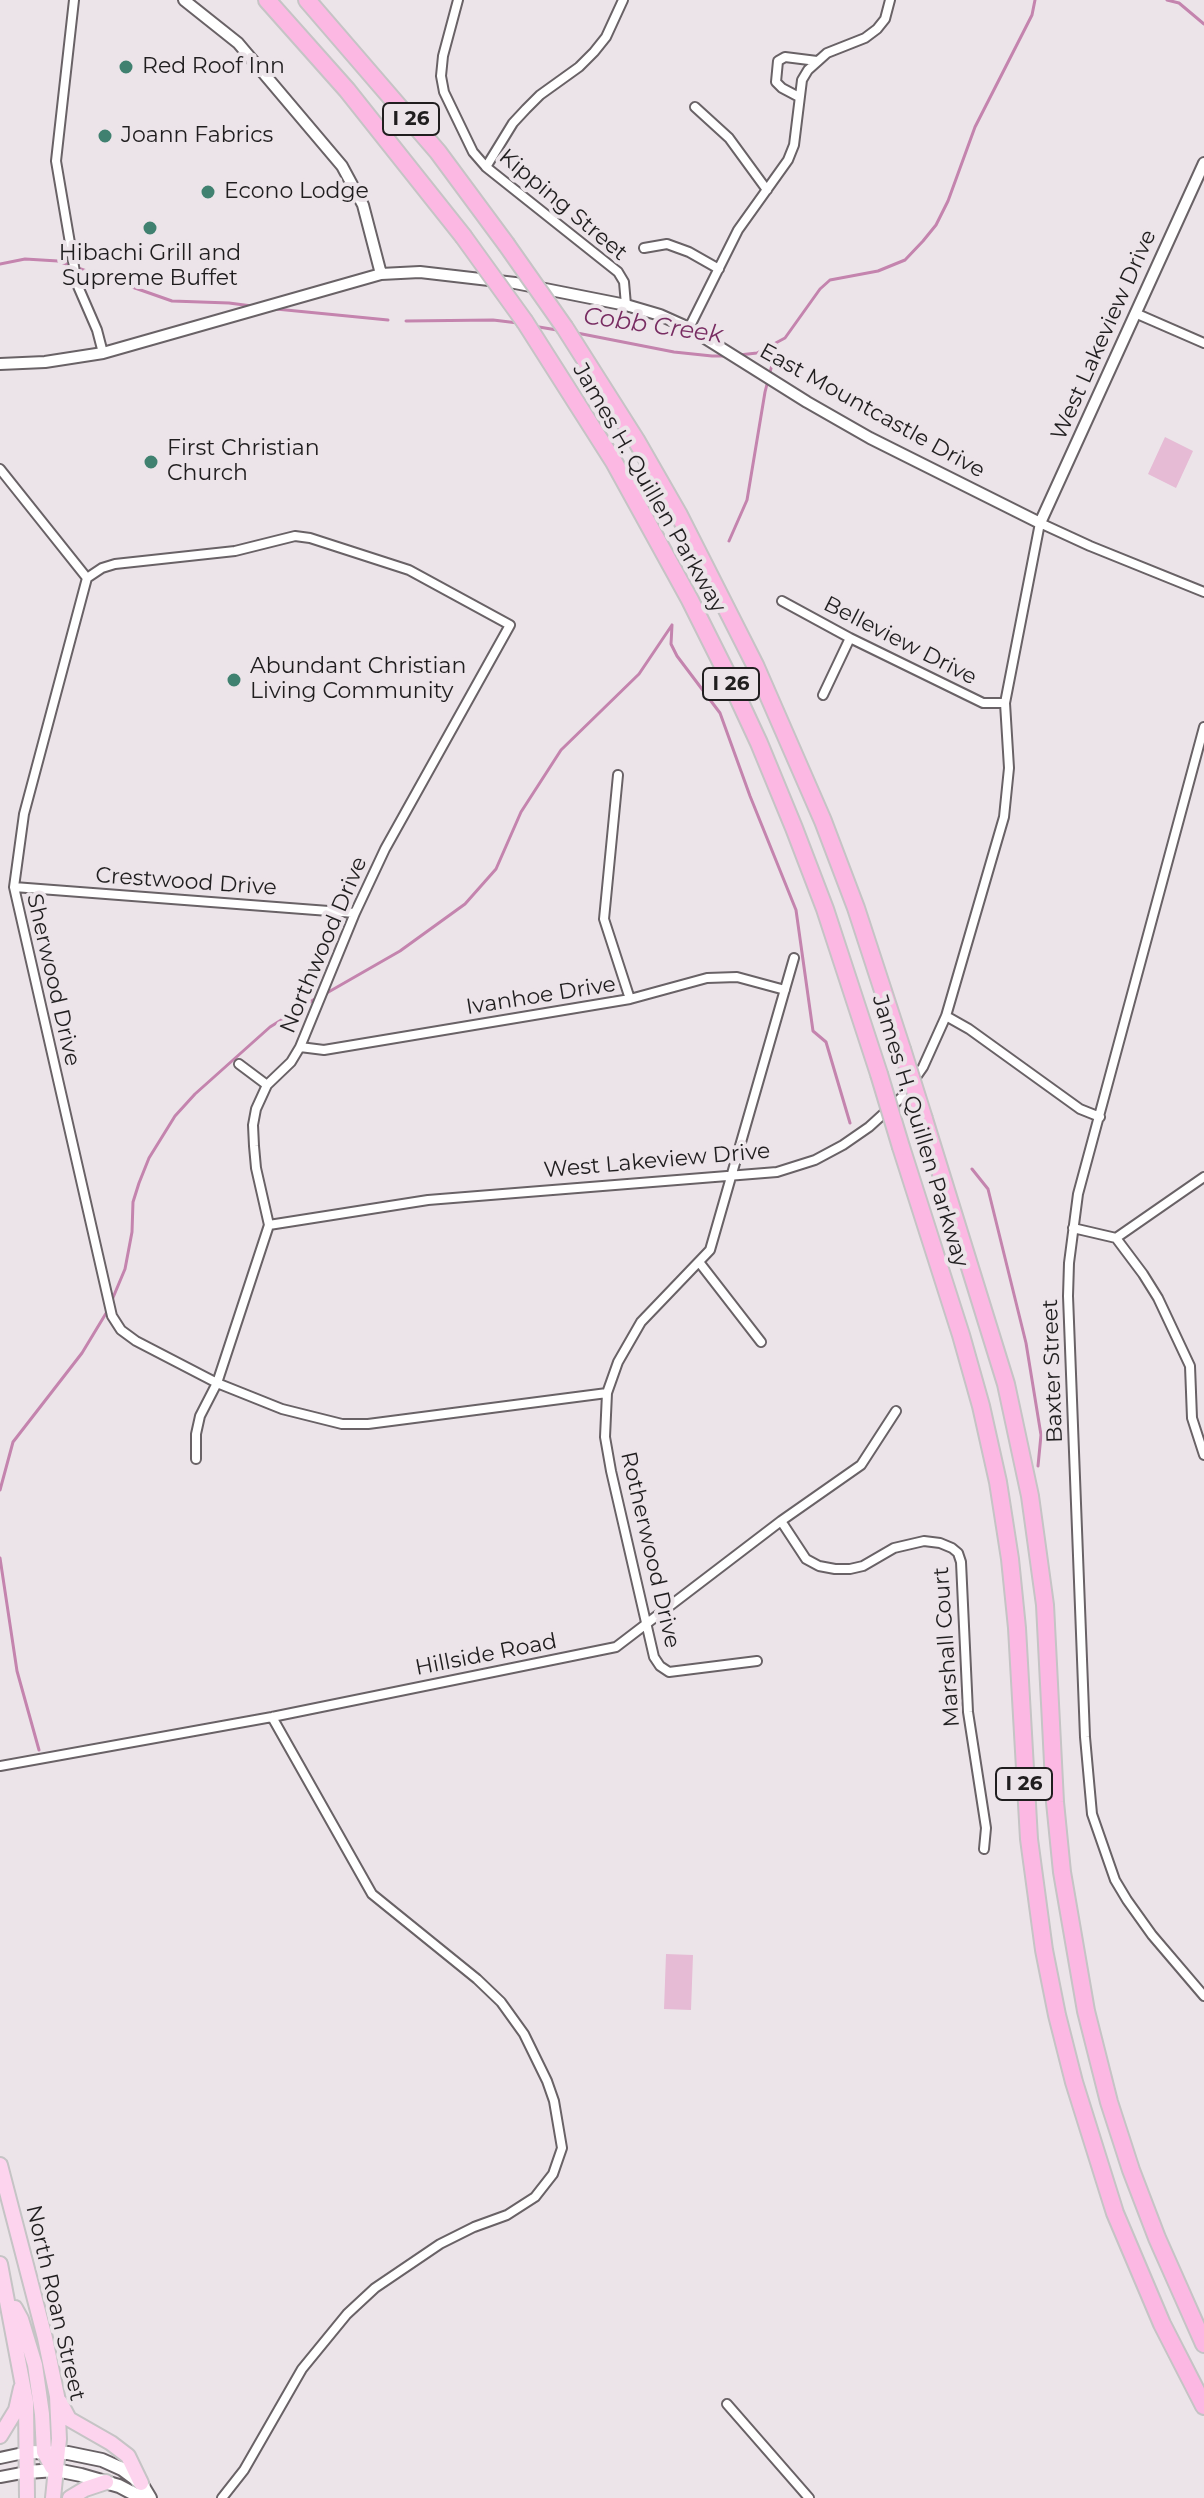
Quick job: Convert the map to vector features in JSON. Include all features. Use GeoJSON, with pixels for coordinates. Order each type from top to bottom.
{"type":"FeatureCollection","features":[{"type":"Feature","properties":{"kind":"highway","name":"James H. Quillen Parkway"},"geometry":{"type":"LineString","coordinates":[[267,0],[409,165],[525,322],[574,396],[655,533],[690,600],[746,715],[794,828],[825,909],[961,1335],[998,1482],[1017,1628],[1032,1870],[1044,1950],[1074,2082],[1115,2213],[1162,2324],[1204,2406]]}},
{"type":"Feature","properties":{"kind":"highway","name":"James H. Quillen Parkway"},"geometry":{"type":"LineString","coordinates":[[307,0],[438,152],[565,328],[629,428],[679,515],[755,665],[823,821],[856,908],[1002,1369],[1030,1496],[1045,1605],[1055,1802],[1062,1872],[1086,2011],[1109,2102],[1131,2170],[1204,2344]]}},
{"type":"Feature","properties":{"kind":"main road","name":"North Roan Street"},"geometry":{"type":"LineString","coordinates":[[0,2165],[57,2396],[51,2452]]}},
{"type":"Feature","properties":{"kind":"main road","name":"North Roan Street"},"geometry":{"type":"LineString","coordinates":[[0,2264],[26,2402],[27,2498]]}},
{"type":"Feature","properties":{"kind":"main road"},"geometry":{"type":"LineString","coordinates":[[5,2290],[21,2319],[35,2365],[42,2414],[56,2470],[53,2498]]}},
{"type":"Feature","properties":{"kind":"main road"},"geometry":{"type":"LineString","coordinates":[[0,2436],[16,2410],[22,2383]]}},
{"type":"Feature","properties":{"kind":"main road"},"geometry":{"type":"LineString","coordinates":[[57,2396],[69,2419],[128,2456],[142,2491]]}},
{"type":"Feature","properties":{"kind":"main road"},"geometry":{"type":"LineString","coordinates":[[28,2452],[51,2452],[102,2460],[122,2469],[150,2498]]}},
{"type":"Feature","properties":{"kind":"main road"},"geometry":{"type":"LineString","coordinates":[[27,2472],[56,2470],[142,2491]]}},
{"type":"Feature","properties":{"kind":"main road"},"geometry":{"type":"LineString","coordinates":[[70,2498],[106,2482]]}},
{"type":"Feature","properties":{"kind":"street"},"geometry":{"type":"LineString","coordinates":[[74,0],[56,161],[77,284],[97,330],[103,353]]}},
{"type":"Feature","properties":{"kind":"street"},"geometry":{"type":"LineString","coordinates":[[184,0],[238,43],[342,166],[363,205],[381,274]]}},
{"type":"Feature","properties":{"kind":"street","name":"Kipping Street"},"geometry":{"type":"LineString","coordinates":[[458,0],[443,56],[441,76],[444,92],[473,152],[486,167],[618,272],[624,282],[626,305]]}},
{"type":"Feature","properties":{"kind":"street"},"geometry":{"type":"LineString","coordinates":[[486,167],[513,123],[526,109],[594,52],[606,37],[623,0]]}},
{"type":"Feature","properties":{"kind":"street"},"geometry":{"type":"LineString","coordinates":[[689,328],[738,230],[788,160],[794,145],[802,80],[808,70],[827,53],[865,38],[877,29],[885,19],[890,0]]}},
{"type":"Feature","properties":{"kind":"street"},"geometry":{"type":"LineString","coordinates":[[799,97],[776,82],[778,61],[785,57],[817,61]]}},
{"type":"Feature","properties":{"kind":"street"},"geometry":{"type":"LineString","coordinates":[[695,107],[729,138],[767,190]]}},
{"type":"Feature","properties":{"kind":"street","name":"West Lakeview Drive"},"geometry":{"type":"LineString","coordinates":[[269,1225],[428,1200],[777,1172],[806,1164],[843,1145],[869,1127],[902,1097],[923,1067],[946,1016],[1004,817],[1009,768],[1005,703],[1040,523],[1204,163]]}},
{"type":"Feature","properties":{"kind":"street"},"geometry":{"type":"LineString","coordinates":[[644,248],[667,244],[719,269]]}},
{"type":"Feature","properties":{"kind":"street","name":"East Mountcastle Drive"},"geometry":{"type":"LineString","coordinates":[[0,364],[45,362],[103,353],[381,274],[453,274],[515,283],[626,305],[689,328],[857,431],[1040,523],[1204,592]]}},
{"type":"Feature","properties":{"kind":"street"},"geometry":{"type":"LineString","coordinates":[[1135,313],[1204,343]]}},
{"type":"Feature","properties":{"kind":"street"},"geometry":{"type":"LineString","coordinates":[[0,469],[87,578]]}},
{"type":"Feature","properties":{"kind":"street","name":"Northwood Drive"},"geometry":{"type":"LineString","coordinates":[[87,578],[115,564],[235,551],[295,536],[409,570],[510,625],[385,849],[300,1047],[291,1062],[267,1085],[256,1109],[253,1125],[256,1168],[269,1225]]}},
{"type":"Feature","properties":{"kind":"street","name":"Sherwood Drive"},"geometry":{"type":"LineString","coordinates":[[87,578],[24,814],[14,887],[112,1316],[121,1330],[136,1341],[217,1383],[282,1409],[342,1424],[368,1424],[607,1393]]}},
{"type":"Feature","properties":{"kind":"street","name":"Belleview Drive"},"geometry":{"type":"LineString","coordinates":[[782,601],[983,703],[1005,703]]}},
{"type":"Feature","properties":{"kind":"street"},"geometry":{"type":"LineString","coordinates":[[823,695],[850,638]]}},
{"type":"Feature","properties":{"kind":"street","name":"Baxter Street"},"geometry":{"type":"LineString","coordinates":[[1204,727],[1078,1194],[1068,1296],[1085,1737],[1092,1814],[1115,1880],[1127,1900],[1204,1996]]}},
{"type":"Feature","properties":{"kind":"street"},"geometry":{"type":"LineString","coordinates":[[618,775],[604,919],[630,999]]}},
{"type":"Feature","properties":{"kind":"street","name":"Crestwood Drive"},"geometry":{"type":"LineString","coordinates":[[14,887],[355,913]]}},
{"type":"Feature","properties":{"kind":"street","name":"Rotherwood Drive"},"geometry":{"type":"LineString","coordinates":[[757,1661],[669,1672],[654,1657],[611,1471],[605,1437],[607,1393],[618,1362],[641,1322],[710,1250],[794,958]]}},
{"type":"Feature","properties":{"kind":"street","name":"Ivanhoe Drive"},"geometry":{"type":"LineString","coordinates":[[300,1047],[324,1050],[630,999],[722,976],[785,990]]}},
{"type":"Feature","properties":{"kind":"street"},"geometry":{"type":"LineString","coordinates":[[946,1016],[969,1029],[1080,1109],[1100,1117]]}},
{"type":"Feature","properties":{"kind":"street"},"geometry":{"type":"LineString","coordinates":[[239,1064],[267,1085]]}},
{"type":"Feature","properties":{"kind":"street"},"geometry":{"type":"LineString","coordinates":[[1073,1228],[1116,1238],[1204,1177]]}},
{"type":"Feature","properties":{"kind":"street"},"geometry":{"type":"LineString","coordinates":[[196,1459],[200,1416],[217,1383],[269,1225]]}},
{"type":"Feature","properties":{"kind":"street"},"geometry":{"type":"LineString","coordinates":[[1116,1238],[1158,1298],[1190,1366],[1192,1418],[1204,1455]]}},
{"type":"Feature","properties":{"kind":"street"},"geometry":{"type":"LineString","coordinates":[[699,1262],[761,1342]]}},
{"type":"Feature","properties":{"kind":"street","name":"Hillside Road"},"geometry":{"type":"LineString","coordinates":[[0,1766],[272,1717],[616,1647],[781,1521],[861,1465],[896,1411]]}},
{"type":"Feature","properties":{"kind":"street","name":"Marshall Court"},"geometry":{"type":"LineString","coordinates":[[781,1521],[806,1559],[835,1569],[863,1566],[894,1548],[924,1541],[952,1548],[958,1553],[961,1562],[968,1712],[986,1828],[984,1849]]}},
{"type":"Feature","properties":{"kind":"street"},"geometry":{"type":"LineString","coordinates":[[222,2498],[244,2470],[302,2369],[347,2314],[375,2288],[440,2244],[507,2215],[535,2197],[553,2174],[562,2148],[554,2101],[524,2034],[501,2002],[477,1979],[372,1894],[272,1717]]}},
{"type":"Feature","properties":{"kind":"street"},"geometry":{"type":"LineString","coordinates":[[727,2404],[809,2498]]}},
{"type":"Feature","properties":{"kind":"street"},"geometry":{"type":"LineString","coordinates":[[0,2458],[28,2452]]}},
{"type":"Feature","properties":{"kind":"street"},"geometry":{"type":"LineString","coordinates":[[0,2477],[27,2472]]}},
{"type":"Feature","properties":{"kind":"shaded area"},"geometry":{"type":"Polygon","coordinates":[[[1165,437],[1193,451],[1176,488],[1148,474],[1165,437]]]}},
{"type":"Feature","properties":{"kind":"shaded area"},"geometry":{"type":"Polygon","coordinates":[[[666,1954],[693,1955],[691,2010],[664,2009],[666,1954]]]}},
{"type":"Feature","properties":{"kind":"waterway","name":"Cobb Creek"},"geometry":{"type":"LineString","coordinates":[[739,355],[757,353],[785,338],[830,280],[878,271],[905,260],[923,241],[936,225],[948,201],[975,127],[1032,15],[1035,0]]}},
{"type":"Feature","properties":{"kind":"waterway"},"geometry":{"type":"LineString","coordinates":[[1167,0],[1179,3],[1204,24]]}},
{"type":"Feature","properties":{"kind":"waterway","name":"Cobb Creek"},"geometry":{"type":"LineString","coordinates":[[0,264],[25,259],[58,261],[172,301],[252,306]]}},
{"type":"Feature","properties":{"kind":"waterway","name":"Cobb Creek"},"geometry":{"type":"LineString","coordinates":[[276,309],[388,320]]}},
{"type":"Feature","properties":{"kind":"waterway","name":"Cobb Creek"},"geometry":{"type":"LineString","coordinates":[[406,321],[493,320],[518,323]]}},
{"type":"Feature","properties":{"kind":"waterway","name":"Cobb Creek"},"geometry":{"type":"LineString","coordinates":[[533,326],[557,330]]}},
{"type":"Feature","properties":{"kind":"waterway","name":"Cobb Creek"},"geometry":{"type":"LineString","coordinates":[[577,333],[674,352],[727,356]]}},
{"type":"Feature","properties":{"kind":"waterway"},"geometry":{"type":"LineString","coordinates":[[729,541],[747,500],[765,392],[777,345]]}},
{"type":"Feature","properties":{"kind":"waterway"},"geometry":{"type":"LineString","coordinates":[[672,625],[671,644],[677,656],[720,713],[796,910],[813,1031],[826,1042],[850,1123]]}},
{"type":"Feature","properties":{"kind":"waterway"},"geometry":{"type":"LineString","coordinates":[[325,994],[400,951],[465,904],[496,869],[521,812],[561,750],[639,674],[672,625]]}},
{"type":"Feature","properties":{"kind":"waterway"},"geometry":{"type":"LineString","coordinates":[[112,1300],[125,1269],[132,1232],[133,1202],[139,1183],[149,1158],[175,1116],[270,1027],[318,997]]}},
{"type":"Feature","properties":{"kind":"waterway"},"geometry":{"type":"LineString","coordinates":[[972,1169],[988,1189],[1026,1343],[1041,1435],[1038,1466]]}},
{"type":"Feature","properties":{"kind":"waterway"},"geometry":{"type":"LineString","coordinates":[[0,1490],[13,1442],[82,1353],[108,1310]]}},
{"type":"Feature","properties":{"kind":"waterway"},"geometry":{"type":"LineString","coordinates":[[0,1558],[17,1671],[39,1750]]}},
{"type":"Feature","properties":{"kind":"place","name":"Red Roof Inn"},"geometry":{"type":"Point","coordinates":[126,67]}},
{"type":"Feature","properties":{"kind":"place","name":"Joann Fabrics"},"geometry":{"type":"Point","coordinates":[105,136]}},
{"type":"Feature","properties":{"kind":"place","name":"Econo Lodge"},"geometry":{"type":"Point","coordinates":[208,192]}},
{"type":"Feature","properties":{"kind":"place","name":"Hibachi Grill and Supreme Buffet"},"geometry":{"type":"Point","coordinates":[150,228]}},
{"type":"Feature","properties":{"kind":"place","name":"First Christian Church"},"geometry":{"type":"Point","coordinates":[151,462]}},
{"type":"Feature","properties":{"kind":"place","name":"Abundant Christian Living Community"},"geometry":{"type":"Point","coordinates":[234,680]}}]}
